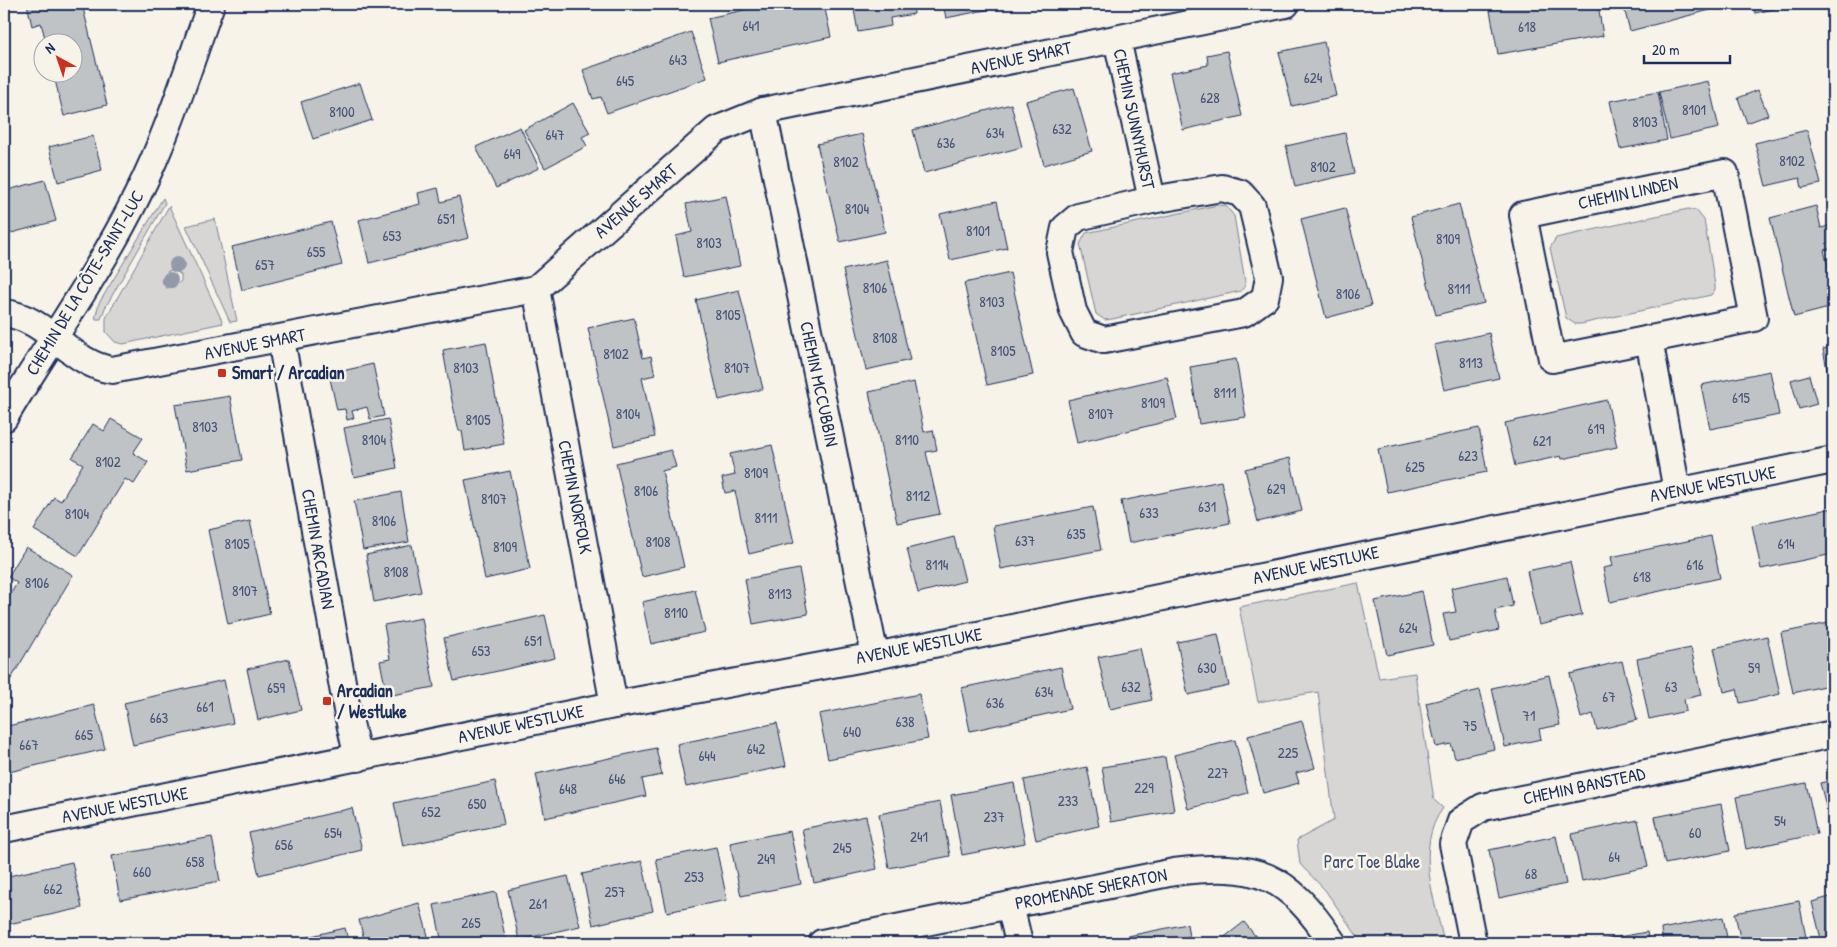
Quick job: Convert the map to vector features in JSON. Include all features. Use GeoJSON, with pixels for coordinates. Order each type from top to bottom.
{"type":"FeatureCollection","features":[{"type":"Feature","properties":{"kind":"street","name":"CHEMIN DE LA CÔTE-SAINT-LUC"},"geometry":{"type":"LineString","coordinates":[[4,418],[112,242],[146,177],[211,4]]}},
{"type":"Feature","properties":{"kind":"street","name":"AVENUE SMART"},"geometry":{"type":"LineString","coordinates":[[4,313],[32,321],[93,365],[112,370],[282,340],[536,289],[716,130],[764,111],[1286,4]]}},
{"type":"Feature","properties":{"kind":"street","name":"CHEMIN SUNNYHURST"},"geometry":{"type":"LineString","coordinates":[[1117,38],[1152,200]]}},
{"type":"Feature","properties":{"kind":"street","name":"CHEMIN MCCUBBIN"},"geometry":{"type":"LineString","coordinates":[[764,111],[875,656]]}},
{"type":"Feature","properties":{"kind":"street","name":"CHEMIN LINDEN"},"geometry":{"type":"LineString","coordinates":[[1725,173],[1754,318],[1649,339],[1552,359],[1523,215],[1725,173]]}},
{"type":"Feature","properties":{"kind":"street","name":"CHEMIN SUNNYHURST"},"geometry":{"type":"LineString","coordinates":[[1222,188],[1240,193],[1252,206],[1269,277],[1265,298],[1244,313],[1104,340],[1084,333],[1073,311],[1060,252],[1065,228],[1078,217],[1152,200],[1222,188]]}},
{"type":"Feature","properties":{"kind":"street","name":"CHEMIN NORFOLK"},"geometry":{"type":"LineString","coordinates":[[536,289],[614,705]]}},
{"type":"Feature","properties":{"kind":"street"},"geometry":{"type":"LineString","coordinates":[[1649,339],[1677,492]]}},
{"type":"Feature","properties":{"kind":"street","name":"CHEMIN ARCADIAN"},"geometry":{"type":"LineString","coordinates":[[282,340],[347,710],[358,758]]}},
{"type":"Feature","properties":{"kind":"street","name":"AVENUE WESTLUKE"},"geometry":{"type":"LineString","coordinates":[[4,828],[614,705],[875,656],[1833,460]]}},
{"type":"Feature","properties":{"kind":"street","name":"CHEMIN BANSTEAD"},"geometry":{"type":"LineString","coordinates":[[1473,943],[1453,844],[1461,821],[1483,807],[1833,734]]}},
{"type":"Feature","properties":{"kind":"street","name":"PROMENADE SHERATON"},"geometry":{"type":"LineString","coordinates":[[822,943],[1174,872],[1214,867],[1249,870],[1278,881],[1298,897],[1333,943]]}},
{"type":"Feature","properties":{"kind":"street"},"geometry":{"type":"LineString","coordinates":[[1010,905],[1019,943]]}},
{"type":"Feature","properties":{"kind":"green space"},"geometry":{"type":"Polygon","coordinates":[[[163,198],[165,203],[105,308],[101,319],[95,319],[99,303],[163,198]]]}},
{"type":"Feature","properties":{"kind":"green space"},"geometry":{"type":"Polygon","coordinates":[[[1218,205],[1226,206],[1234,216],[1245,281],[1245,286],[1241,291],[1112,319],[1105,320],[1096,314],[1080,244],[1086,233],[1218,205]]]}},
{"type":"Feature","properties":{"kind":"green space"},"geometry":{"type":"Polygon","coordinates":[[[169,206],[223,323],[123,344],[115,342],[106,332],[106,318],[169,206]],[[174,270],[168,271],[161,280],[166,288],[174,287],[181,281],[181,275],[174,270]]]}},
{"type":"Feature","properties":{"kind":"green space"},"geometry":{"type":"Polygon","coordinates":[[[1688,209],[1696,210],[1704,220],[1715,285],[1715,290],[1711,295],[1581,324],[1575,324],[1566,318],[1550,248],[1556,238],[1688,209]]]}},
{"type":"Feature","properties":{"kind":"green space"},"geometry":{"type":"Polygon","coordinates":[[[215,219],[237,321],[230,322],[186,226],[215,219]]]}},
{"type":"Feature","properties":{"kind":"green space","name":"Parc Toe Blake"},"geometry":{"type":"Polygon","coordinates":[[[1358,583],[1379,678],[1415,673],[1434,800],[1443,808],[1434,823],[1428,857],[1432,892],[1444,943],[1362,943],[1325,890],[1300,864],[1297,840],[1334,820],[1318,692],[1258,702],[1239,607],[1358,583]]]}},
{"type":"Feature","properties":{"kind":"building"},"geometry":{"type":"Polygon","coordinates":[[[27,4],[82,4],[107,105],[64,116],[56,82],[82,82],[82,32],[43,32],[41,23],[32,26],[27,4]]]}},
{"type":"Feature","properties":{"kind":"building"},"geometry":{"type":"Polygon","coordinates":[[[771,4],[824,4],[831,37],[718,62],[708,18],[771,4]]]}},
{"type":"Feature","properties":{"kind":"building"},"geometry":{"type":"Polygon","coordinates":[[[853,4],[913,4],[914,14],[890,18],[891,26],[858,32],[853,4]]]}},
{"type":"Feature","properties":{"kind":"building"},"geometry":{"type":"Polygon","coordinates":[[[943,4],[1015,4],[946,18],[943,4]]]}},
{"type":"Feature","properties":{"kind":"building"},"geometry":{"type":"Polygon","coordinates":[[[1598,4],[1603,36],[1498,54],[1489,5],[1598,4]]]}},
{"type":"Feature","properties":{"kind":"building"},"geometry":{"type":"Polygon","coordinates":[[[1623,4],[1728,4],[1729,5],[1630,31],[1623,4]]]}},
{"type":"Feature","properties":{"kind":"building"},"geometry":{"type":"Polygon","coordinates":[[[1753,4],[1798,4],[1755,13],[1753,4]]]}},
{"type":"Feature","properties":{"kind":"building"},"geometry":{"type":"Polygon","coordinates":[[[691,32],[707,78],[607,113],[601,97],[593,99],[583,70],[691,32]]]}},
{"type":"Feature","properties":{"kind":"building"},"geometry":{"type":"Polygon","coordinates":[[[1324,42],[1336,96],[1292,106],[1279,52],[1324,42]]]}},
{"type":"Feature","properties":{"kind":"building"},"geometry":{"type":"Polygon","coordinates":[[[1227,51],[1242,116],[1183,130],[1170,73],[1208,65],[1207,55],[1227,51]]]}},
{"type":"Feature","properties":{"kind":"building"},"geometry":{"type":"Polygon","coordinates":[[[1708,81],[1719,128],[1670,139],[1659,92],[1708,81]]]}},
{"type":"Feature","properties":{"kind":"building"},"geometry":{"type":"Polygon","coordinates":[[[360,83],[372,120],[313,139],[301,102],[360,83]]]}},
{"type":"Feature","properties":{"kind":"building"},"geometry":{"type":"Polygon","coordinates":[[[1074,88],[1092,151],[1044,165],[1026,101],[1074,88]]]}},
{"type":"Feature","properties":{"kind":"building"},"geometry":{"type":"Polygon","coordinates":[[[1758,90],[1768,115],[1747,123],[1738,98],[1758,90]]]}},
{"type":"Feature","properties":{"kind":"building"},"geometry":{"type":"Polygon","coordinates":[[[1658,92],[1667,140],[1620,149],[1610,101],[1658,92]]]}},
{"type":"Feature","properties":{"kind":"building"},"geometry":{"type":"Polygon","coordinates":[[[573,103],[590,133],[582,137],[587,146],[545,168],[524,130],[573,103]]]}},
{"type":"Feature","properties":{"kind":"building"},"geometry":{"type":"Polygon","coordinates":[[[1011,104],[1022,147],[924,173],[913,130],[1011,104]]]}},
{"type":"Feature","properties":{"kind":"building"},"geometry":{"type":"Polygon","coordinates":[[[520,127],[539,168],[496,188],[476,147],[520,127]]]}},
{"type":"Feature","properties":{"kind":"building"},"geometry":{"type":"Polygon","coordinates":[[[1807,130],[1821,184],[1802,188],[1800,178],[1766,186],[1755,143],[1807,130]]]}},
{"type":"Feature","properties":{"kind":"building"},"geometry":{"type":"Polygon","coordinates":[[[1345,133],[1354,173],[1295,187],[1286,146],[1345,133]]]}},
{"type":"Feature","properties":{"kind":"building"},"geometry":{"type":"Polygon","coordinates":[[[862,134],[885,232],[840,242],[817,144],[862,134]]]}},
{"type":"Feature","properties":{"kind":"building"},"geometry":{"type":"Polygon","coordinates":[[[93,136],[102,170],[58,182],[49,147],[93,136]]]}},
{"type":"Feature","properties":{"kind":"building"},"geometry":{"type":"Polygon","coordinates":[[[45,180],[56,221],[4,235],[4,191],[45,180]]]}},
{"type":"Feature","properties":{"kind":"building"},"geometry":{"type":"Polygon","coordinates":[[[438,188],[441,202],[459,197],[469,238],[369,263],[359,220],[420,204],[418,193],[438,188]]]}},
{"type":"Feature","properties":{"kind":"building"},"geometry":{"type":"Polygon","coordinates":[[[726,196],[740,266],[684,277],[676,236],[692,232],[686,204],[726,196]]]}},
{"type":"Feature","properties":{"kind":"building"},"geometry":{"type":"Polygon","coordinates":[[[997,201],[1007,248],[950,260],[940,214],[997,201]]]}},
{"type":"Feature","properties":{"kind":"building"},"geometry":{"type":"Polygon","coordinates":[[[1459,204],[1484,303],[1436,315],[1411,217],[1459,204]]]}},
{"type":"Feature","properties":{"kind":"building"},"geometry":{"type":"Polygon","coordinates":[[[1816,206],[1821,228],[1833,225],[1833,248],[1824,250],[1833,287],[1833,307],[1794,317],[1770,218],[1816,206]]]}},
{"type":"Feature","properties":{"kind":"building"},"geometry":{"type":"Polygon","coordinates":[[[1345,208],[1371,306],[1326,318],[1301,219],[1345,208]]]}},
{"type":"Feature","properties":{"kind":"building"},"geometry":{"type":"Polygon","coordinates":[[[331,222],[342,265],[242,290],[232,247],[331,222]]]}},
{"type":"Feature","properties":{"kind":"building"},"geometry":{"type":"Polygon","coordinates":[[[887,260],[910,360],[866,370],[843,270],[887,260]]]}},
{"type":"Feature","properties":{"kind":"building"},"geometry":{"type":"Polygon","coordinates":[[[1010,273],[1033,375],[987,385],[964,283],[1010,273]]]}},
{"type":"Feature","properties":{"kind":"building"},"geometry":{"type":"Polygon","coordinates":[[[739,290],[763,389],[719,400],[696,300],[739,290]]]}},
{"type":"Feature","properties":{"kind":"building"},"geometry":{"type":"Polygon","coordinates":[[[634,318],[643,358],[651,356],[655,375],[642,378],[655,437],[614,446],[588,328],[634,318]]]}},
{"type":"Feature","properties":{"kind":"building"},"geometry":{"type":"Polygon","coordinates":[[[1489,333],[1499,378],[1444,390],[1434,345],[1489,333]]]}},
{"type":"Feature","properties":{"kind":"building"},"geometry":{"type":"Polygon","coordinates":[[[486,342],[504,444],[465,451],[462,431],[459,431],[452,401],[443,350],[486,342]]]}},
{"type":"Feature","properties":{"kind":"building"},"geometry":{"type":"Polygon","coordinates":[[[1833,347],[1833,400],[1823,349],[1833,347]]]}},
{"type":"Feature","properties":{"kind":"building"},"geometry":{"type":"Polygon","coordinates":[[[1236,359],[1246,417],[1199,424],[1190,367],[1236,359]]]}},
{"type":"Feature","properties":{"kind":"building"},"geometry":{"type":"Polygon","coordinates":[[[373,364],[384,416],[370,419],[367,407],[352,411],[354,418],[347,420],[345,409],[337,410],[329,374],[373,364]]]}},
{"type":"Feature","properties":{"kind":"building"},"geometry":{"type":"Polygon","coordinates":[[[1770,371],[1779,415],[1710,429],[1701,385],[1770,371]]]}},
{"type":"Feature","properties":{"kind":"building"},"geometry":{"type":"Polygon","coordinates":[[[1809,375],[1817,404],[1799,409],[1791,380],[1809,375]]]}},
{"type":"Feature","properties":{"kind":"building"},"geometry":{"type":"Polygon","coordinates":[[[1167,377],[1177,419],[1077,443],[1068,400],[1167,377]]]}},
{"type":"Feature","properties":{"kind":"building"},"geometry":{"type":"Polygon","coordinates":[[[914,382],[924,432],[933,430],[937,450],[926,452],[940,514],[897,523],[869,392],[914,382]]]}},
{"type":"Feature","properties":{"kind":"building"},"geometry":{"type":"Polygon","coordinates":[[[230,396],[242,460],[187,470],[175,405],[230,396]]]}},
{"type":"Feature","properties":{"kind":"building"},"geometry":{"type":"Polygon","coordinates":[[[1607,400],[1617,447],[1562,459],[1561,456],[1515,466],[1505,423],[1607,400]]]}},
{"type":"Feature","properties":{"kind":"building"},"geometry":{"type":"Polygon","coordinates":[[[111,419],[143,438],[133,453],[148,462],[134,484],[125,479],[78,556],[34,530],[54,497],[61,501],[83,464],[72,458],[93,424],[104,431],[111,419]]]}},
{"type":"Feature","properties":{"kind":"building"},"geometry":{"type":"Polygon","coordinates":[[[388,419],[397,468],[354,477],[344,428],[388,419]]]}},
{"type":"Feature","properties":{"kind":"building"},"geometry":{"type":"Polygon","coordinates":[[[1479,428],[1487,472],[1387,492],[1378,449],[1479,428]]]}},
{"type":"Feature","properties":{"kind":"building"},"geometry":{"type":"Polygon","coordinates":[[[772,445],[794,543],[749,554],[735,491],[725,493],[722,478],[735,475],[730,454],[772,445]]]}},
{"type":"Feature","properties":{"kind":"building"},"geometry":{"type":"Polygon","coordinates":[[[671,450],[676,467],[662,471],[684,567],[642,577],[616,463],[671,450]]]}},
{"type":"Feature","properties":{"kind":"building"},"geometry":{"type":"Polygon","coordinates":[[[1290,458],[1302,511],[1258,522],[1245,469],[1290,458]]]}},
{"type":"Feature","properties":{"kind":"building"},"geometry":{"type":"Polygon","coordinates":[[[510,471],[530,569],[485,579],[465,480],[510,471]]]}},
{"type":"Feature","properties":{"kind":"building"},"geometry":{"type":"Polygon","coordinates":[[[1221,481],[1230,523],[1129,543],[1121,501],[1221,481]]]}},
{"type":"Feature","properties":{"kind":"building"},"geometry":{"type":"Polygon","coordinates":[[[401,492],[409,542],[363,550],[354,501],[401,492]]]}},
{"type":"Feature","properties":{"kind":"building"},"geometry":{"type":"Polygon","coordinates":[[[1093,507],[1101,550],[1001,569],[993,526],[1093,507]]]}},
{"type":"Feature","properties":{"kind":"building"},"geometry":{"type":"Polygon","coordinates":[[[1833,508],[1833,554],[1761,569],[1752,525],[1833,508]]]}},
{"type":"Feature","properties":{"kind":"building"},"geometry":{"type":"Polygon","coordinates":[[[250,521],[270,614],[228,624],[208,530],[250,521]]]}},
{"type":"Feature","properties":{"kind":"building"},"geometry":{"type":"Polygon","coordinates":[[[1711,536],[1720,578],[1610,602],[1603,568],[1613,566],[1611,557],[1711,536]]]}},
{"type":"Feature","properties":{"kind":"building"},"geometry":{"type":"Polygon","coordinates":[[[954,537],[965,581],[918,593],[907,549],[954,537]]]}},
{"type":"Feature","properties":{"kind":"building"},"geometry":{"type":"Polygon","coordinates":[[[412,545],[421,592],[374,602],[366,555],[412,545]]]}},
{"type":"Feature","properties":{"kind":"building"},"geometry":{"type":"Polygon","coordinates":[[[26,547],[73,575],[11,679],[4,675],[4,605],[17,583],[8,577],[26,547]]]}},
{"type":"Feature","properties":{"kind":"building"},"geometry":{"type":"Polygon","coordinates":[[[1570,562],[1582,615],[1539,625],[1527,571],[1570,562]]]}},
{"type":"Feature","properties":{"kind":"building"},"geometry":{"type":"Polygon","coordinates":[[[799,569],[808,614],[753,624],[745,579],[799,569]]]}},
{"type":"Feature","properties":{"kind":"building"},"geometry":{"type":"Polygon","coordinates":[[[1507,576],[1513,606],[1495,610],[1499,630],[1449,641],[1443,614],[1456,612],[1451,588],[1507,576]]]}},
{"type":"Feature","properties":{"kind":"building"},"geometry":{"type":"Polygon","coordinates":[[[695,590],[705,632],[651,644],[642,602],[695,590]]]}},
{"type":"Feature","properties":{"kind":"building"},"geometry":{"type":"Polygon","coordinates":[[[1422,591],[1433,645],[1387,655],[1375,601],[1422,591]]]}},
{"type":"Feature","properties":{"kind":"building"},"geometry":{"type":"Polygon","coordinates":[[[545,615],[555,658],[454,681],[444,638],[545,615]]]}},
{"type":"Feature","properties":{"kind":"building"},"geometry":{"type":"Polygon","coordinates":[[[422,618],[434,687],[387,696],[380,661],[390,659],[384,625],[422,618]]]}},
{"type":"Feature","properties":{"kind":"building"},"geometry":{"type":"Polygon","coordinates":[[[1833,622],[1833,684],[1793,693],[1781,633],[1833,622]]]}},
{"type":"Feature","properties":{"kind":"building"},"geometry":{"type":"Polygon","coordinates":[[[1218,634],[1229,686],[1188,695],[1177,642],[1218,634]]]}},
{"type":"Feature","properties":{"kind":"building"},"geometry":{"type":"Polygon","coordinates":[[[1767,636],[1780,694],[1740,703],[1737,689],[1724,692],[1714,648],[1767,636]]]}},
{"type":"Feature","properties":{"kind":"building"},"geometry":{"type":"Polygon","coordinates":[[[1140,648],[1152,700],[1110,709],[1098,657],[1140,648]]]}},
{"type":"Feature","properties":{"kind":"building"},"geometry":{"type":"Polygon","coordinates":[[[1691,648],[1701,695],[1684,699],[1686,711],[1649,719],[1637,659],[1691,648]]]}},
{"type":"Feature","properties":{"kind":"building"},"geometry":{"type":"Polygon","coordinates":[[[289,659],[301,710],[258,720],[247,669],[289,659]]]}},
{"type":"Feature","properties":{"kind":"building"},"geometry":{"type":"Polygon","coordinates":[[[1622,661],[1637,720],[1597,730],[1593,714],[1581,718],[1570,674],[1622,661]]]}},
{"type":"Feature","properties":{"kind":"building"},"geometry":{"type":"Polygon","coordinates":[[[1061,667],[1070,709],[970,731],[961,688],[1061,667]]]}},
{"type":"Feature","properties":{"kind":"building"},"geometry":{"type":"Polygon","coordinates":[[[1549,675],[1560,725],[1539,729],[1541,739],[1505,747],[1492,688],[1549,675]]]}},
{"type":"Feature","properties":{"kind":"building"},"geometry":{"type":"Polygon","coordinates":[[[224,680],[233,723],[133,745],[124,703],[224,680]]]}},
{"type":"Feature","properties":{"kind":"building"},"geometry":{"type":"Polygon","coordinates":[[[1480,690],[1494,749],[1455,758],[1451,744],[1436,747],[1426,703],[1480,690]]]}},
{"type":"Feature","properties":{"kind":"building"},"geometry":{"type":"Polygon","coordinates":[[[919,694],[928,739],[828,759],[819,714],[919,694]]]}},
{"type":"Feature","properties":{"kind":"building"},"geometry":{"type":"Polygon","coordinates":[[[94,705],[105,749],[5,773],[4,727],[94,705]]]}},
{"type":"Feature","properties":{"kind":"building"},"geometry":{"type":"Polygon","coordinates":[[[1302,721],[1315,768],[1296,773],[1299,783],[1263,793],[1248,736],[1302,721]]]}},
{"type":"Feature","properties":{"kind":"building"},"geometry":{"type":"Polygon","coordinates":[[[777,723],[786,766],[686,787],[677,744],[777,723]]]}},
{"type":"Feature","properties":{"kind":"building"},"geometry":{"type":"Polygon","coordinates":[[[1235,740],[1248,793],[1188,809],[1174,755],[1235,740]]]}},
{"type":"Feature","properties":{"kind":"building"},"geometry":{"type":"Polygon","coordinates":[[[656,748],[662,775],[642,779],[646,796],[545,818],[536,774],[656,748]]]}},
{"type":"Feature","properties":{"kind":"building"},"geometry":{"type":"Polygon","coordinates":[[[1165,757],[1174,811],[1111,822],[1102,767],[1165,757]]]}},
{"type":"Feature","properties":{"kind":"building"},"geometry":{"type":"Polygon","coordinates":[[[1087,767],[1099,826],[1036,840],[1024,780],[1087,767]]]}},
{"type":"Feature","properties":{"kind":"building"},"geometry":{"type":"Polygon","coordinates":[[[1833,780],[1833,833],[1820,783],[1833,780]]]}},
{"type":"Feature","properties":{"kind":"building"},"geometry":{"type":"Polygon","coordinates":[[[495,781],[504,824],[403,846],[394,803],[495,781]]]}},
{"type":"Feature","properties":{"kind":"building"},"geometry":{"type":"Polygon","coordinates":[[[1014,783],[1025,843],[962,855],[951,795],[1014,783]]]}},
{"type":"Feature","properties":{"kind":"building"},"geometry":{"type":"Polygon","coordinates":[[[1806,783],[1817,834],[1746,849],[1736,797],[1806,783]]]}},
{"type":"Feature","properties":{"kind":"building"},"geometry":{"type":"Polygon","coordinates":[[[940,802],[950,856],[889,868],[879,814],[940,802]]]}},
{"type":"Feature","properties":{"kind":"building"},"geometry":{"type":"Polygon","coordinates":[[[1721,804],[1730,851],[1665,864],[1655,817],[1721,804]]]}},
{"type":"Feature","properties":{"kind":"building"},"geometry":{"type":"Polygon","coordinates":[[[352,808],[362,850],[259,875],[249,833],[352,808]]]}},
{"type":"Feature","properties":{"kind":"building"},"geometry":{"type":"Polygon","coordinates":[[[866,816],[877,869],[814,883],[802,829],[866,816]]]}},
{"type":"Feature","properties":{"kind":"building"},"geometry":{"type":"Polygon","coordinates":[[[1638,820],[1648,867],[1582,881],[1572,834],[1638,820]]]}},
{"type":"Feature","properties":{"kind":"building"},"geometry":{"type":"Polygon","coordinates":[[[790,831],[801,884],[741,896],[730,843],[790,831]]]}},
{"type":"Feature","properties":{"kind":"building"},"geometry":{"type":"Polygon","coordinates":[[[1556,836],[1566,884],[1499,898],[1489,850],[1556,836]]]}},
{"type":"Feature","properties":{"kind":"building"},"geometry":{"type":"Polygon","coordinates":[[[212,837],[220,881],[120,900],[112,856],[212,837]]]}},
{"type":"Feature","properties":{"kind":"building"},"geometry":{"type":"Polygon","coordinates":[[[716,847],[727,900],[667,912],[656,859],[716,847]]]}},
{"type":"Feature","properties":{"kind":"building"},"geometry":{"type":"Polygon","coordinates":[[[642,861],[653,911],[593,925],[582,874],[642,861]]]}},
{"type":"Feature","properties":{"kind":"building"},"geometry":{"type":"Polygon","coordinates":[[[72,862],[82,908],[4,925],[4,877],[72,862]]]}},
{"type":"Feature","properties":{"kind":"building"},"geometry":{"type":"Polygon","coordinates":[[[568,876],[580,926],[519,940],[508,890],[568,876]]]}},
{"type":"Feature","properties":{"kind":"building"},"geometry":{"type":"Polygon","coordinates":[[[496,892],[506,942],[442,943],[434,905],[496,892]]]}},
{"type":"Feature","properties":{"kind":"building"},"geometry":{"type":"Polygon","coordinates":[[[1833,896],[1833,943],[1822,943],[1812,902],[1833,896]]]}},
{"type":"Feature","properties":{"kind":"building"},"geometry":{"type":"Polygon","coordinates":[[[1799,901],[1807,943],[1741,943],[1735,913],[1799,901]]]}},
{"type":"Feature","properties":{"kind":"building"},"geometry":{"type":"Polygon","coordinates":[[[419,903],[430,943],[365,943],[359,920],[419,903]]]}},
{"type":"Feature","properties":{"kind":"building"},"geometry":{"type":"Polygon","coordinates":[[[1723,917],[1728,943],[1663,943],[1661,929],[1723,917]]]}},
{"type":"Feature","properties":{"kind":"building"},"geometry":{"type":"Polygon","coordinates":[[[1244,922],[1261,943],[1217,943],[1244,922]]]}},
{"type":"Feature","properties":{"kind":"building"},"geometry":{"type":"Polygon","coordinates":[[[1187,924],[1190,943],[1130,943],[1128,936],[1187,924]]]}},
{"type":"Feature","properties":{"kind":"building"},"geometry":{"type":"Polygon","coordinates":[[[345,928],[349,943],[286,943],[286,942],[345,928]]]}},
{"type":"Feature","properties":{"kind":"building"},"geometry":{"type":"Polygon","coordinates":[[[1647,932],[1649,943],[1585,943],[1647,932]]]}},
{"type":"Feature","properties":{"kind":"place","name":"Smart / Arcadian"},"geometry":{"type":"Point","coordinates":[222,373]}},
{"type":"Feature","properties":{"kind":"place","name":"Arcadian / Westluke"},"geometry":{"type":"Point","coordinates":[327,701]}}]}
